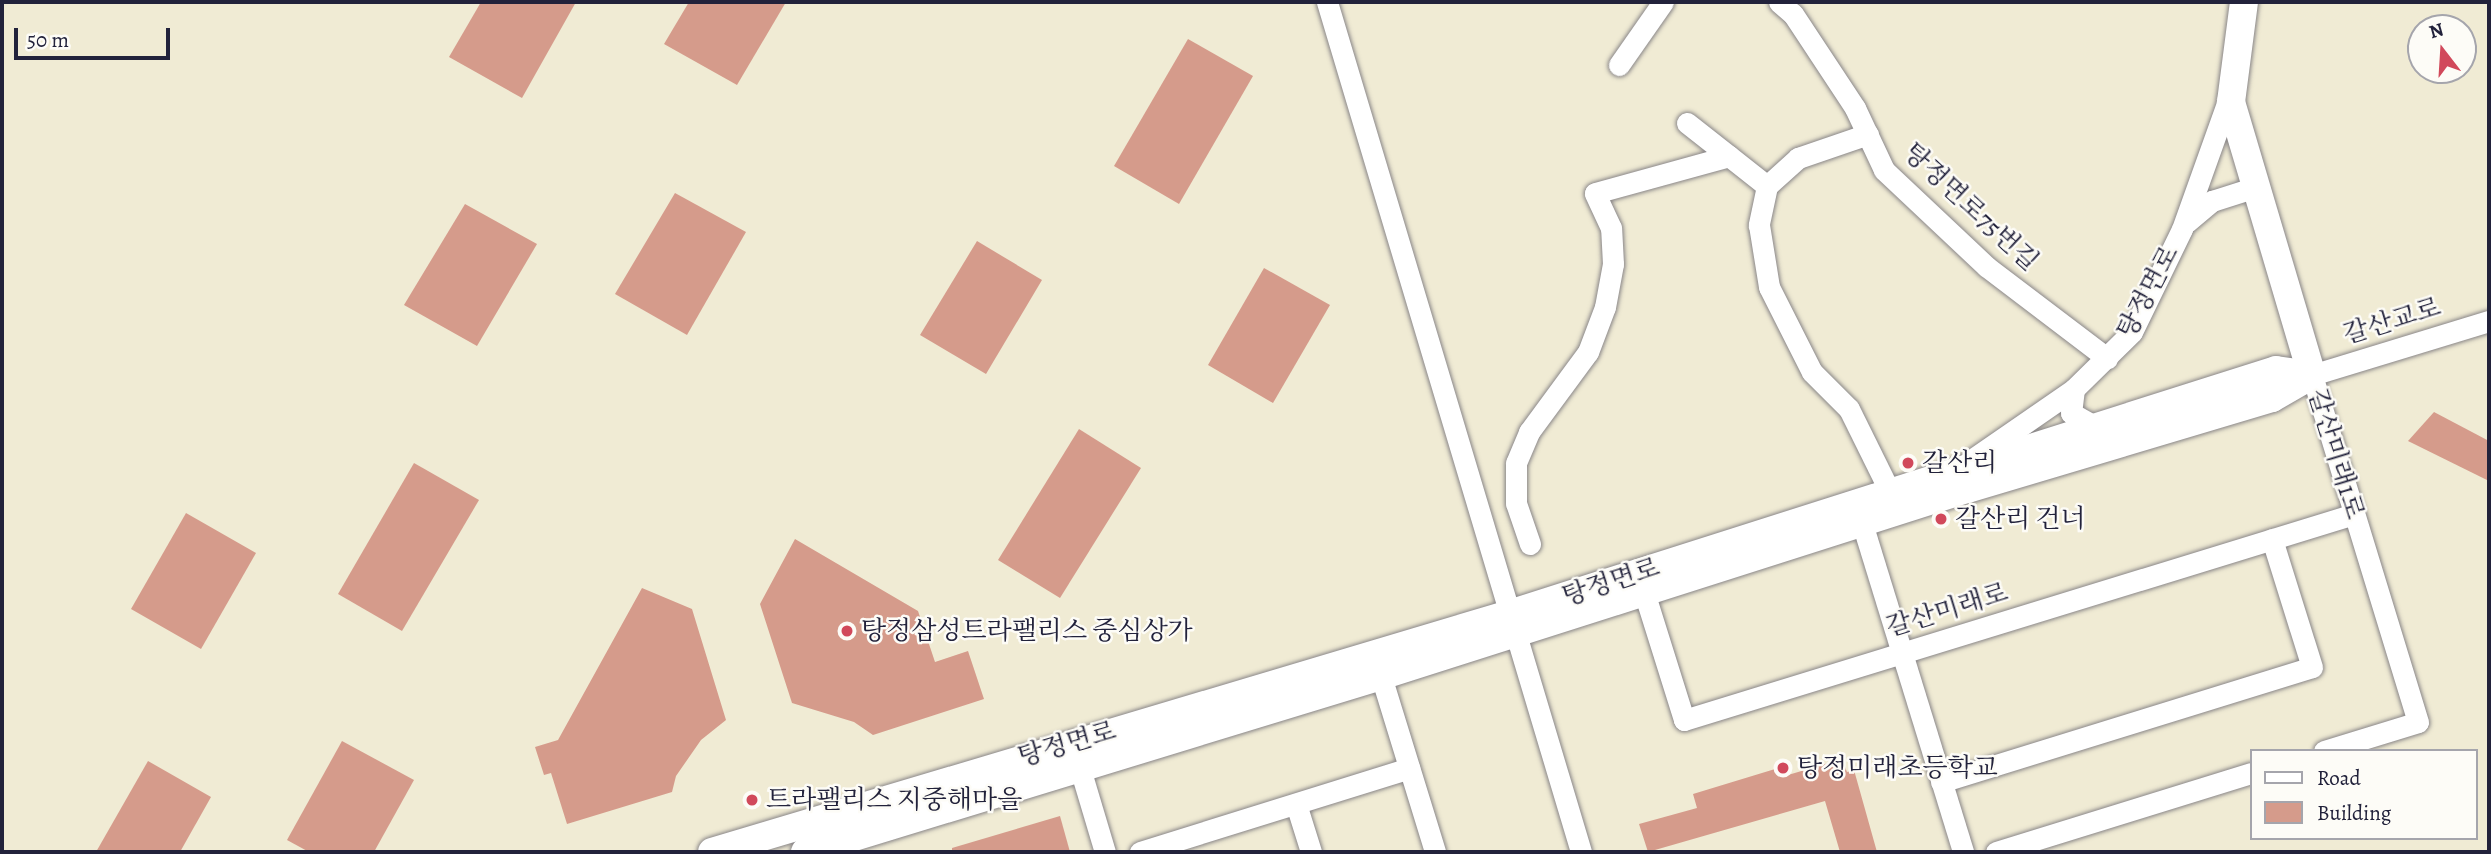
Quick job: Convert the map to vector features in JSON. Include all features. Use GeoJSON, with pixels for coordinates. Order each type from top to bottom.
{"type":"FeatureCollection","features":[{"type":"Feature","properties":{"kind":"main road","name":"탕정면로"},"geometry":{"type":"LineString","coordinates":[[2232,90],[2244,2]]}},
{"type":"Feature","properties":{"kind":"main road","name":"갈산미래1로"},"geometry":{"type":"LineString","coordinates":[[2232,90],[2232,108],[2312,375]]}},
{"type":"Feature","properties":{"kind":"main road"},"geometry":{"type":"LineString","coordinates":[[1959,481],[2094,426],[2276,370],[2312,375]]}},
{"type":"Feature","properties":{"kind":"main road"},"geometry":{"type":"LineString","coordinates":[[1959,481],[2272,398],[2312,375]]}},
{"type":"Feature","properties":{"kind":"main road","name":"탕정면로"},"geometry":{"type":"LineString","coordinates":[[805,852],[1076,755],[1509,624],[1890,492],[1959,481]]}},
{"type":"Feature","properties":{"kind":"main road","name":"탕정면로"},"geometry":{"type":"LineString","coordinates":[[712,852],[1381,676],[1509,624],[1644,592],[1861,523],[1959,481]]}},
{"type":"Feature","properties":{"kind":"street"},"geometry":{"type":"LineString","coordinates":[[1327,2],[1509,624],[1581,852]]}},
{"type":"Feature","properties":{"kind":"street"},"geometry":{"type":"LineString","coordinates":[[1619,65],[1663,2]]}},
{"type":"Feature","properties":{"kind":"street","name":"탕정면로75번길"},"geometry":{"type":"LineString","coordinates":[[1779,2],[1793,13],[1868,134],[1884,170],[1977,258],[2107,358]]}},
{"type":"Feature","properties":{"kind":"street","name":"탕정면로"},"geometry":{"type":"LineString","coordinates":[[1959,481],[2074,388],[2132,332],[2182,229],[2232,90]]}},
{"type":"Feature","properties":{"kind":"street"},"geometry":{"type":"LineString","coordinates":[[1687,123],[1767,186]]}},
{"type":"Feature","properties":{"kind":"street"},"geometry":{"type":"LineString","coordinates":[[1868,134],[1798,158],[1767,186],[1759,225],[1769,287],[1812,372],[1849,409],[1890,492]]}},
{"type":"Feature","properties":{"kind":"street"},"geometry":{"type":"LineString","coordinates":[[1530,544],[1516,503],[1516,463],[1529,432],[1588,352],[1605,307],[1612,264],[1611,228],[1595,192],[1729,156]]}},
{"type":"Feature","properties":{"kind":"street"},"geometry":{"type":"LineString","coordinates":[[2182,229],[2212,201],[2256,187]]}},
{"type":"Feature","properties":{"kind":"street","name":"갈산교로"},"geometry":{"type":"LineString","coordinates":[[2312,375],[2489,321]]}},
{"type":"Feature","properties":{"kind":"street","name":"갈산미래1로"},"geometry":{"type":"LineString","coordinates":[[2312,375],[2418,722],[2330,749]]}},
{"type":"Feature","properties":{"kind":"street"},"geometry":{"type":"LineString","coordinates":[[2074,388],[2071,413],[2094,426]]}},
{"type":"Feature","properties":{"kind":"street","name":"갈산미래로"},"geometry":{"type":"LineString","coordinates":[[1644,592],[1684,720],[2354,513]]}},
{"type":"Feature","properties":{"kind":"street"},"geometry":{"type":"LineString","coordinates":[[1861,523],[1963,852]]}},
{"type":"Feature","properties":{"kind":"street"},"geometry":{"type":"LineString","coordinates":[[1941,782],[2312,667],[2273,539]]}},
{"type":"Feature","properties":{"kind":"street"},"geometry":{"type":"LineString","coordinates":[[1381,676],[1435,852]]}},
{"type":"Feature","properties":{"kind":"street"},"geometry":{"type":"LineString","coordinates":[[1076,755],[1105,852]]}},
{"type":"Feature","properties":{"kind":"street"},"geometry":{"type":"LineString","coordinates":[[1140,852],[1188,845],[1296,804],[1409,768]]}},
{"type":"Feature","properties":{"kind":"street"},"geometry":{"type":"LineString","coordinates":[[1996,852],[2250,773]]}},
{"type":"Feature","properties":{"kind":"street"},"geometry":{"type":"LineString","coordinates":[[1296,804],[1311,852]]}},
{"type":"Feature","properties":{"kind":"building"},"geometry":{"type":"Polygon","coordinates":[[[481,2],[576,2],[522,98],[449,57],[481,2]]]}},
{"type":"Feature","properties":{"kind":"building"},"geometry":{"type":"Polygon","coordinates":[[[689,2],[786,2],[737,85],[664,44],[689,2]]]}},
{"type":"Feature","properties":{"kind":"building"},"geometry":{"type":"Polygon","coordinates":[[[1188,39],[1253,76],[1179,204],[1114,166],[1188,39]]]}},
{"type":"Feature","properties":{"kind":"building"},"geometry":{"type":"Polygon","coordinates":[[[675,193],[746,232],[687,335],[615,294],[675,193]]]}},
{"type":"Feature","properties":{"kind":"building"},"geometry":{"type":"Polygon","coordinates":[[[465,204],[537,244],[477,346],[404,305],[465,204]]]}},
{"type":"Feature","properties":{"kind":"building"},"geometry":{"type":"Polygon","coordinates":[[[977,241],[1042,280],[986,374],[920,335],[977,241]]]}},
{"type":"Feature","properties":{"kind":"building"},"geometry":{"type":"Polygon","coordinates":[[[1264,268],[1330,305],[1273,403],[1208,365],[1264,268]]]}},
{"type":"Feature","properties":{"kind":"building"},"geometry":{"type":"Polygon","coordinates":[[[2434,412],[2489,441],[2489,481],[2408,441],[2434,412]]]}},
{"type":"Feature","properties":{"kind":"building"},"geometry":{"type":"Polygon","coordinates":[[[1079,429],[1141,468],[1060,598],[998,560],[1079,429]]]}},
{"type":"Feature","properties":{"kind":"building"},"geometry":{"type":"Polygon","coordinates":[[[414,463],[479,500],[402,631],[338,594],[414,463]]]}},
{"type":"Feature","properties":{"kind":"building"},"geometry":{"type":"Polygon","coordinates":[[[186,513],[256,553],[201,649],[131,609],[186,513]]]}},
{"type":"Feature","properties":{"kind":"building","name":"탕정삼성트라팰리스 중심상가"},"geometry":{"type":"Polygon","coordinates":[[[795,539],[918,611],[935,662],[968,651],[984,699],[873,735],[854,722],[792,703],[760,604],[795,539]]]}},
{"type":"Feature","properties":{"kind":"building"},"geometry":{"type":"Polygon","coordinates":[[[642,588],[692,609],[726,720],[701,740],[676,776],[672,792],[567,824],[551,773],[544,775],[535,747],[558,740],[642,588]]]}},
{"type":"Feature","properties":{"kind":"building"},"geometry":{"type":"Polygon","coordinates":[[[342,741],[414,780],[374,852],[309,852],[287,840],[342,741]]]}},
{"type":"Feature","properties":{"kind":"building"},"geometry":{"type":"Polygon","coordinates":[[[1842,759],[1847,772],[1854,770],[1877,852],[1840,852],[1825,801],[1648,852],[1639,824],[1697,808],[1693,794],[1785,766],[1788,775],[1842,759]]]}},
{"type":"Feature","properties":{"kind":"building"},"geometry":{"type":"Polygon","coordinates":[[[148,761],[211,797],[180,852],[96,852],[148,761]]]}},
{"type":"Feature","properties":{"kind":"building"},"geometry":{"type":"Polygon","coordinates":[[[1060,816],[1070,852],[952,852],[952,848],[1060,816]]]}},
{"type":"Feature","properties":{"kind":"place","name":"갈산리"},"geometry":{"type":"Point","coordinates":[1908,463]}},
{"type":"Feature","properties":{"kind":"place","name":"갈산리 건너"},"geometry":{"type":"Point","coordinates":[1941,519]}},
{"type":"Feature","properties":{"kind":"place","name":"탕정삼성트라팰리스 중심상가"},"geometry":{"type":"Point","coordinates":[847,631]}},
{"type":"Feature","properties":{"kind":"place","name":"탕정미래초등학교"},"geometry":{"type":"Point","coordinates":[1783,768]}},
{"type":"Feature","properties":{"kind":"place","name":"트라팰리스 지중해마을"},"geometry":{"type":"Point","coordinates":[752,800]}}]}
